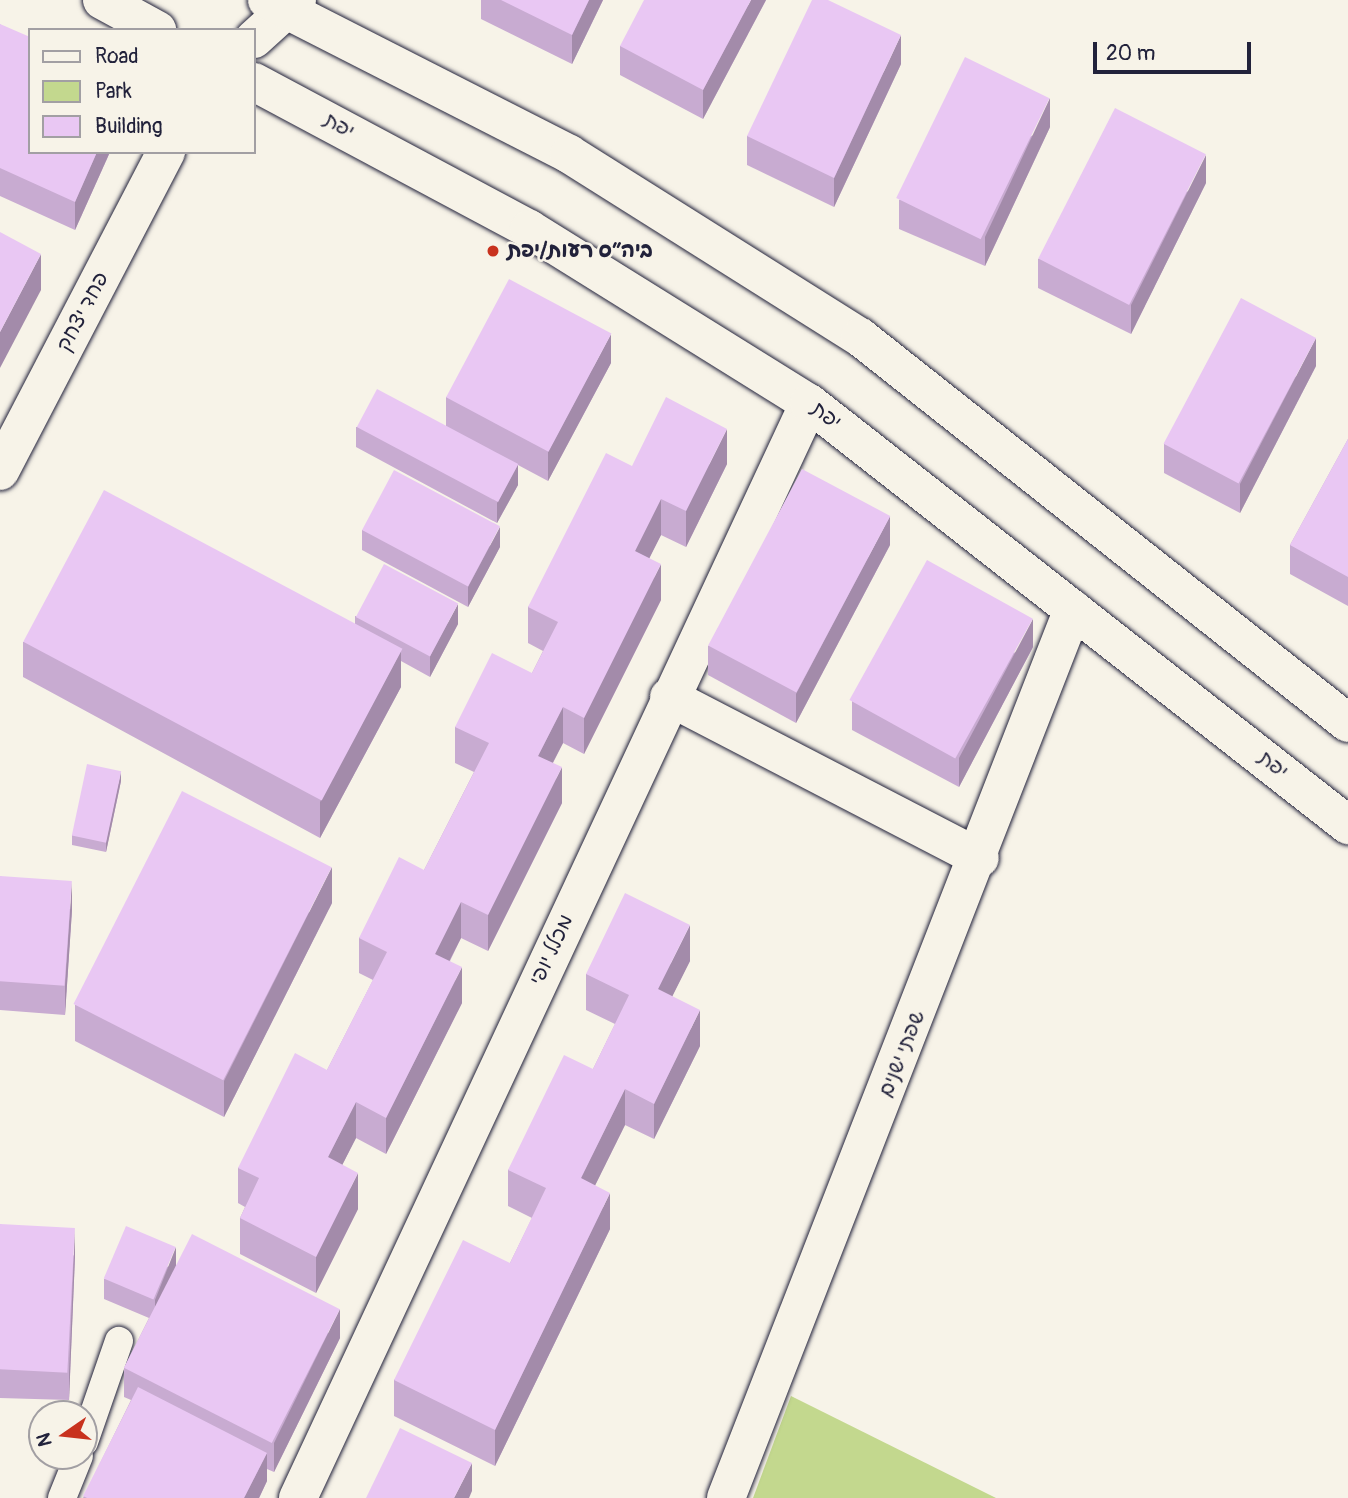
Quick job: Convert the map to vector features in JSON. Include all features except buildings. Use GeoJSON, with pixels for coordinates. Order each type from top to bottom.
{"type":"FeatureCollection","features":[{"type":"Feature","properties":{"kind":"street"},"geometry":{"type":"LineString","coordinates":[[102,0],[153,28]]}},
{"type":"Feature","properties":{"kind":"street"},"geometry":{"type":"LineString","coordinates":[[256,36],[284,4],[569,155],[860,337],[1348,723]]}},
{"type":"Feature","properties":{"kind":"street","name":"יפת"},"geometry":{"type":"LineString","coordinates":[[256,83],[528,229],[809,403],[1348,825]]}},
{"type":"Feature","properties":{"kind":"street","name":"פחד יצחק"},"geometry":{"type":"LineString","coordinates":[[0,471],[165,154]]}},
{"type":"Feature","properties":{"kind":"street","name":"מכלל יופי"},"geometry":{"type":"LineString","coordinates":[[298,1498],[809,403]]}},
{"type":"Feature","properties":{"kind":"street","name":"שפתי ישנים"},"geometry":{"type":"LineString","coordinates":[[726,1498],[980,858],[1073,609]]}},
{"type":"Feature","properties":{"kind":"street"},"geometry":{"type":"LineString","coordinates":[[670,697],[980,858]]}},
{"type":"Feature","properties":{"kind":"lane"},"geometry":{"type":"LineString","coordinates":[[98,1402],[119,1341]]}},
{"type":"Feature","properties":{"kind":"lane"},"geometry":{"type":"LineString","coordinates":[[62,1498],[73,1470]]}},
{"type":"Feature","properties":{"kind":"green space"},"geometry":{"type":"Polygon","coordinates":[[[791,1396],[996,1498],[753,1498],[791,1396]]]}},
{"type":"Feature","properties":{"kind":"place","name":"ביה״ס רעות/יפת"},"geometry":{"type":"Point","coordinates":[493,251]}}]}
